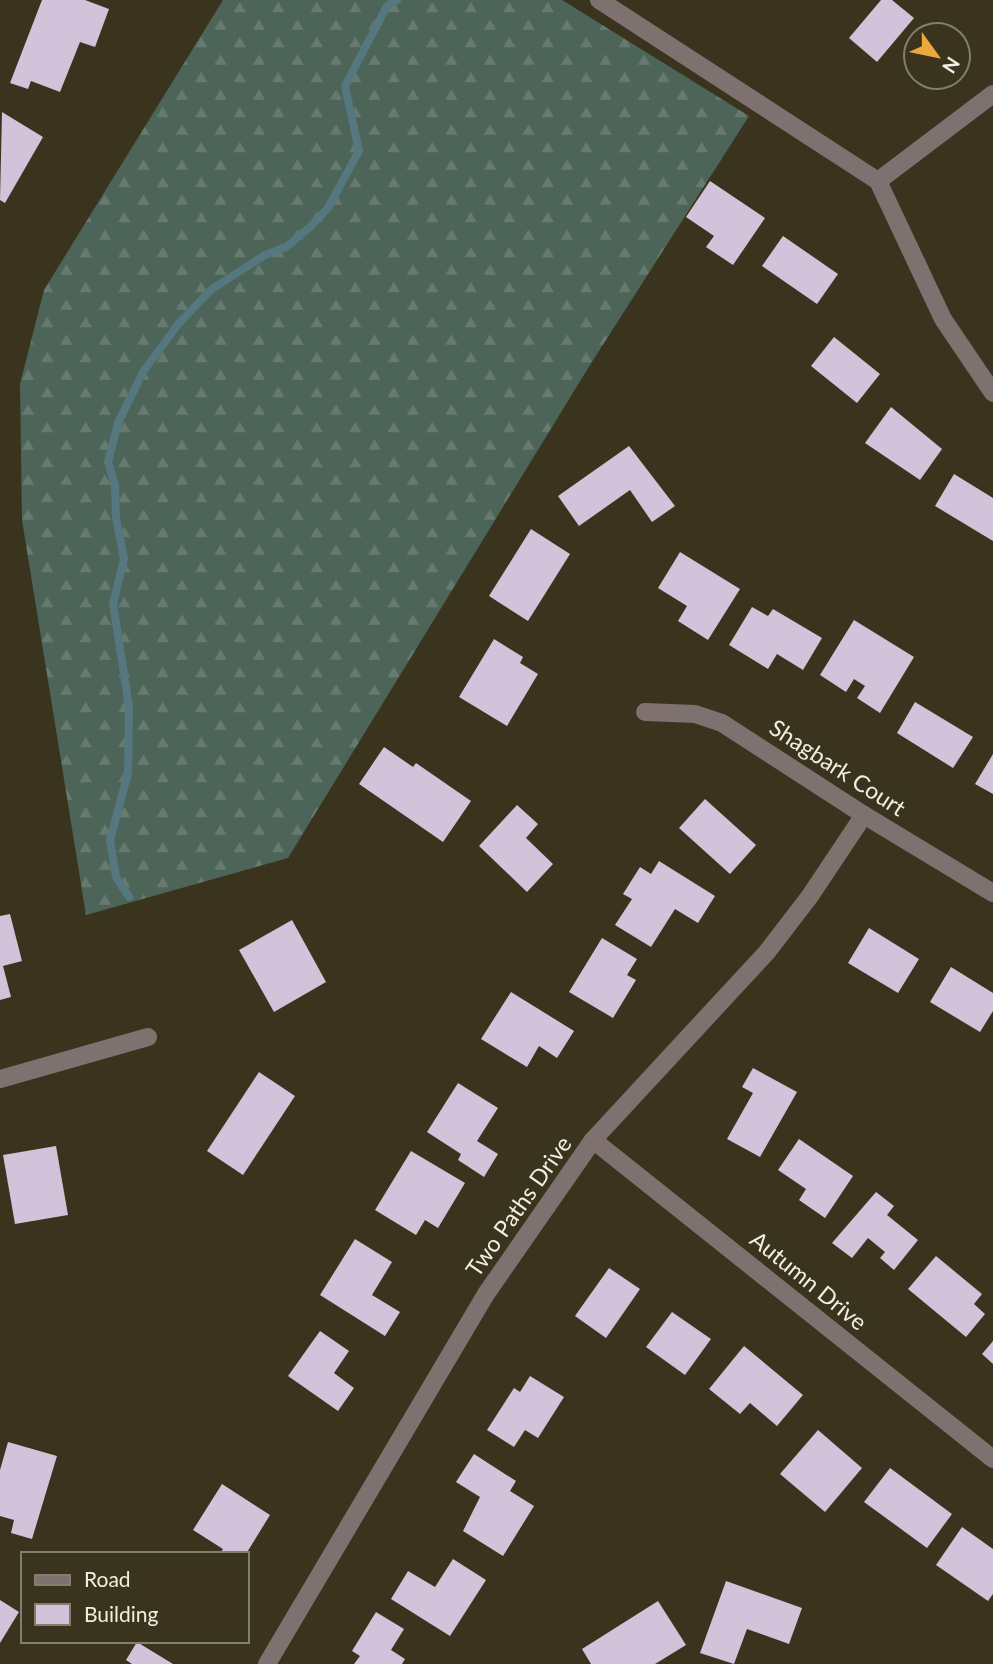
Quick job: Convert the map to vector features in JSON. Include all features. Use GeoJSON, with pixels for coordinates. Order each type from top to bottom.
{"type":"FeatureCollection","features":[{"type":"Feature","properties":{"kind":"street"},"geometry":{"type":"LineString","coordinates":[[599,0],[878,181],[943,319],[993,393]]}},
{"type":"Feature","properties":{"kind":"street"},"geometry":{"type":"LineString","coordinates":[[878,181],[993,94]]}},
{"type":"Feature","properties":{"kind":"street","name":"Shagbark Court"},"geometry":{"type":"LineString","coordinates":[[645,712],[695,714],[722,723],[864,815],[993,893]]}},
{"type":"Feature","properties":{"kind":"street","name":"Two Paths Drive"},"geometry":{"type":"LineString","coordinates":[[267,1664],[486,1294],[593,1140],[767,952],[810,896],[864,815]]}},
{"type":"Feature","properties":{"kind":"street"},"geometry":{"type":"LineString","coordinates":[[0,1079],[148,1037]]}},
{"type":"Feature","properties":{"kind":"street","name":"Autumn Drive"},"geometry":{"type":"LineString","coordinates":[[593,1140],[993,1459]]}},
{"type":"Feature","properties":{"kind":"green space"},"geometry":{"type":"Polygon","coordinates":[[[223,0],[562,0],[749,116],[590,365],[288,858],[86,915],[22,520],[20,384],[44,290],[223,0]]]}},
{"type":"Feature","properties":{"kind":"building"},"geometry":{"type":"Polygon","coordinates":[[[42,0],[85,0],[109,9],[95,47],[80,42],[60,92],[31,81],[28,89],[10,83],[42,0]]]}},
{"type":"Feature","properties":{"kind":"building"},"geometry":{"type":"Polygon","coordinates":[[[881,0],[892,0],[914,18],[911,21],[902,21],[902,32],[877,62],[849,38],[881,0]]]}},
{"type":"Feature","properties":{"kind":"building"},"geometry":{"type":"Polygon","coordinates":[[[2,112],[43,137],[5,203],[0,200],[2,112]]]}},
{"type":"Feature","properties":{"kind":"building"},"geometry":{"type":"Polygon","coordinates":[[[710,181],[765,218],[733,265],[706,247],[714,236],[686,217],[710,181]]]}},
{"type":"Feature","properties":{"kind":"building"},"geometry":{"type":"Polygon","coordinates":[[[783,236],[838,274],[817,304],[762,266],[783,236]]]}},
{"type":"Feature","properties":{"kind":"building"},"geometry":{"type":"Polygon","coordinates":[[[834,337],[880,374],[857,403],[811,366],[834,337]]]}},
{"type":"Feature","properties":{"kind":"building"},"geometry":{"type":"Polygon","coordinates":[[[891,407],[942,449],[920,480],[865,443],[891,407]]]}},
{"type":"Feature","properties":{"kind":"building"},"geometry":{"type":"Polygon","coordinates":[[[629,446],[675,506],[652,522],[630,490],[579,526],[558,496],[629,446]]]}},
{"type":"Feature","properties":{"kind":"building"},"geometry":{"type":"Polygon","coordinates":[[[954,474],[993,498],[993,541],[935,506],[954,474]]]}},
{"type":"Feature","properties":{"kind":"building"},"geometry":{"type":"Polygon","coordinates":[[[531,529],[570,554],[528,621],[489,596],[531,529]]]}},
{"type":"Feature","properties":{"kind":"building"},"geometry":{"type":"Polygon","coordinates":[[[680,552],[740,589],[708,640],[678,621],[687,606],[658,588],[680,552]]]}},
{"type":"Feature","properties":{"kind":"building"},"geometry":{"type":"Polygon","coordinates":[[[752,607],[768,616],[773,609],[822,638],[803,670],[777,654],[768,669],[729,645],[752,607]]]}},
{"type":"Feature","properties":{"kind":"building"},"geometry":{"type":"Polygon","coordinates":[[[854,620],[914,657],[880,713],[857,698],[865,686],[854,679],[846,692],[820,675],[854,620]]]}},
{"type":"Feature","properties":{"kind":"building"},"geometry":{"type":"Polygon","coordinates":[[[494,639],[523,657],[520,663],[538,674],[507,726],[459,697],[494,639]]]}},
{"type":"Feature","properties":{"kind":"building"},"geometry":{"type":"Polygon","coordinates":[[[915,702],[973,737],[953,768],[897,733],[915,702]]]}},
{"type":"Feature","properties":{"kind":"building"},"geometry":{"type":"Polygon","coordinates":[[[384,747],[413,767],[416,763],[471,801],[443,842],[359,784],[384,747]]]}},
{"type":"Feature","properties":{"kind":"building"},"geometry":{"type":"Polygon","coordinates":[[[993,754],[993,794],[975,784],[993,754]]]}},
{"type":"Feature","properties":{"kind":"building"},"geometry":{"type":"Polygon","coordinates":[[[705,799],[756,845],[730,874],[679,828],[705,799]]]}},
{"type":"Feature","properties":{"kind":"building"},"geometry":{"type":"Polygon","coordinates":[[[517,805],[538,824],[526,838],[553,864],[527,892],[479,846],[517,805]]]}},
{"type":"Feature","properties":{"kind":"building"},"geometry":{"type":"Polygon","coordinates":[[[659,861],[715,896],[698,923],[675,909],[651,947],[615,925],[632,899],[623,894],[640,867],[651,874],[659,861]]]}},
{"type":"Feature","properties":{"kind":"building"},"geometry":{"type":"Polygon","coordinates":[[[10,914],[22,961],[3,966],[11,997],[0,1000],[0,916],[10,914]]]}},
{"type":"Feature","properties":{"kind":"building"},"geometry":{"type":"Polygon","coordinates":[[[292,920],[326,982],[274,1012],[239,950],[292,920]]]}},
{"type":"Feature","properties":{"kind":"building"},"geometry":{"type":"Polygon","coordinates":[[[869,928],[919,959],[898,993],[848,963],[869,928]]]}},
{"type":"Feature","properties":{"kind":"building"},"geometry":{"type":"Polygon","coordinates":[[[602,938],[637,959],[627,975],[636,980],[613,1018],[569,992],[602,938]]]}},
{"type":"Feature","properties":{"kind":"building"},"geometry":{"type":"Polygon","coordinates":[[[951,967],[993,993],[993,1011],[980,1032],[930,1002],[951,967]]]}},
{"type":"Feature","properties":{"kind":"building"},"geometry":{"type":"Polygon","coordinates":[[[511,992],[574,1031],[557,1058],[539,1046],[527,1067],[481,1039],[511,992]]]}},
{"type":"Feature","properties":{"kind":"building"},"geometry":{"type":"Polygon","coordinates":[[[753,1068],[797,1092],[760,1157],[727,1139],[753,1093],[742,1087],[753,1068]]]}},
{"type":"Feature","properties":{"kind":"building"},"geometry":{"type":"Polygon","coordinates":[[[259,1072],[295,1096],[243,1175],[207,1151],[259,1072]]]}},
{"type":"Feature","properties":{"kind":"building"},"geometry":{"type":"Polygon","coordinates":[[[458,1083],[498,1108],[477,1141],[498,1154],[484,1177],[458,1160],[461,1154],[427,1132],[458,1083]]]}},
{"type":"Feature","properties":{"kind":"building"},"geometry":{"type":"Polygon","coordinates":[[[799,1139],[853,1176],[825,1218],[799,1200],[806,1189],[778,1170],[799,1139]]]}},
{"type":"Feature","properties":{"kind":"building"},"geometry":{"type":"Polygon","coordinates":[[[56,1146],[68,1215],[15,1224],[3,1155],[56,1146]]]}},
{"type":"Feature","properties":{"kind":"building"},"geometry":{"type":"Polygon","coordinates":[[[411,1151],[465,1183],[438,1228],[425,1220],[416,1235],[375,1210],[411,1151]]]}},
{"type":"Feature","properties":{"kind":"building"},"geometry":{"type":"Polygon","coordinates":[[[876,1192],[894,1206],[887,1215],[918,1240],[894,1270],[880,1258],[885,1252],[868,1238],[852,1258],[832,1243],[876,1192]]]}},
{"type":"Feature","properties":{"kind":"building"},"geometry":{"type":"Polygon","coordinates":[[[355,1239],[392,1262],[372,1295],[400,1312],[385,1336],[320,1295],[355,1239]]]}},
{"type":"Feature","properties":{"kind":"building"},"geometry":{"type":"Polygon","coordinates":[[[936,1256],[982,1294],[974,1304],[985,1314],[966,1337],[908,1289],[936,1256]]]}},
{"type":"Feature","properties":{"kind":"building"},"geometry":{"type":"Polygon","coordinates":[[[609,1268],[640,1289],[606,1338],[575,1316],[609,1268]]]}},
{"type":"Feature","properties":{"kind":"building"},"geometry":{"type":"Polygon","coordinates":[[[672,1312],[711,1339],[685,1375],[646,1347],[672,1312]]]}},
{"type":"Feature","properties":{"kind":"building"},"geometry":{"type":"Polygon","coordinates":[[[320,1331],[349,1351],[334,1373],[354,1388],[338,1411],[288,1376],[320,1331]]]}},
{"type":"Feature","properties":{"kind":"building"},"geometry":{"type":"Polygon","coordinates":[[[993,1341],[993,1364],[982,1354],[993,1341]]]}},
{"type":"Feature","properties":{"kind":"building"},"geometry":{"type":"Polygon","coordinates":[[[744,1346],[803,1395],[777,1426],[750,1403],[740,1414],[709,1389],[744,1346]]]}},
{"type":"Feature","properties":{"kind":"building"},"geometry":{"type":"Polygon","coordinates":[[[530,1376],[564,1397],[538,1438],[525,1430],[514,1447],[487,1430],[514,1388],[520,1392],[530,1376]]]}},
{"type":"Feature","properties":{"kind":"building"},"geometry":{"type":"Polygon","coordinates":[[[818,1430],[862,1468],[825,1512],[780,1474],[818,1430]]]}},
{"type":"Feature","properties":{"kind":"building"},"geometry":{"type":"Polygon","coordinates":[[[8,1442],[57,1456],[32,1539],[11,1533],[14,1520],[0,1516],[0,1470],[8,1442]]]}},
{"type":"Feature","properties":{"kind":"building"},"geometry":{"type":"Polygon","coordinates":[[[474,1454],[516,1481],[510,1491],[534,1506],[503,1556],[463,1531],[480,1497],[456,1482],[474,1454]]]}},
{"type":"Feature","properties":{"kind":"building"},"geometry":{"type":"Polygon","coordinates":[[[890,1468],[952,1514],[927,1548],[864,1502],[890,1468]]]}},
{"type":"Feature","properties":{"kind":"building"},"geometry":{"type":"Polygon","coordinates":[[[222,1484],[270,1515],[247,1552],[221,1552],[223,1549],[193,1530],[222,1484]]]}},
{"type":"Feature","properties":{"kind":"building"},"geometry":{"type":"Polygon","coordinates":[[[962,1527],[993,1549],[993,1594],[988,1601],[936,1565],[962,1527]]]}},
{"type":"Feature","properties":{"kind":"building"},"geometry":{"type":"Polygon","coordinates":[[[453,1559],[486,1580],[450,1636],[391,1599],[408,1571],[435,1587],[453,1559]]]}},
{"type":"Feature","properties":{"kind":"building"},"geometry":{"type":"Polygon","coordinates":[[[726,1581],[802,1608],[789,1644],[747,1629],[734,1664],[700,1653],[726,1581]]]}},
{"type":"Feature","properties":{"kind":"building"},"geometry":{"type":"Polygon","coordinates":[[[0,1600],[19,1612],[0,1643],[0,1600]]]}},
{"type":"Feature","properties":{"kind":"building"},"geometry":{"type":"Polygon","coordinates":[[[658,1601],[686,1645],[655,1664],[591,1664],[582,1649],[658,1601]]]}},
{"type":"Feature","properties":{"kind":"building"},"geometry":{"type":"Polygon","coordinates":[[[376,1612],[404,1629],[391,1650],[405,1659],[402,1664],[354,1664],[360,1656],[352,1651],[376,1612]]]}},
{"type":"Feature","properties":{"kind":"building"},"geometry":{"type":"Polygon","coordinates":[[[139,1643],[173,1664],[132,1664],[126,1660],[139,1643]]]}},
{"type":"Feature","properties":{"kind":"waterway"},"geometry":{"type":"LineString","coordinates":[[129,897],[116,877],[110,840],[128,773],[129,706],[113,604],[124,559],[116,518],[115,485],[108,462],[118,423],[143,372],[179,323],[212,289],[265,255],[286,247],[328,208],[359,151],[345,86],[387,6],[397,0]]}}]}
